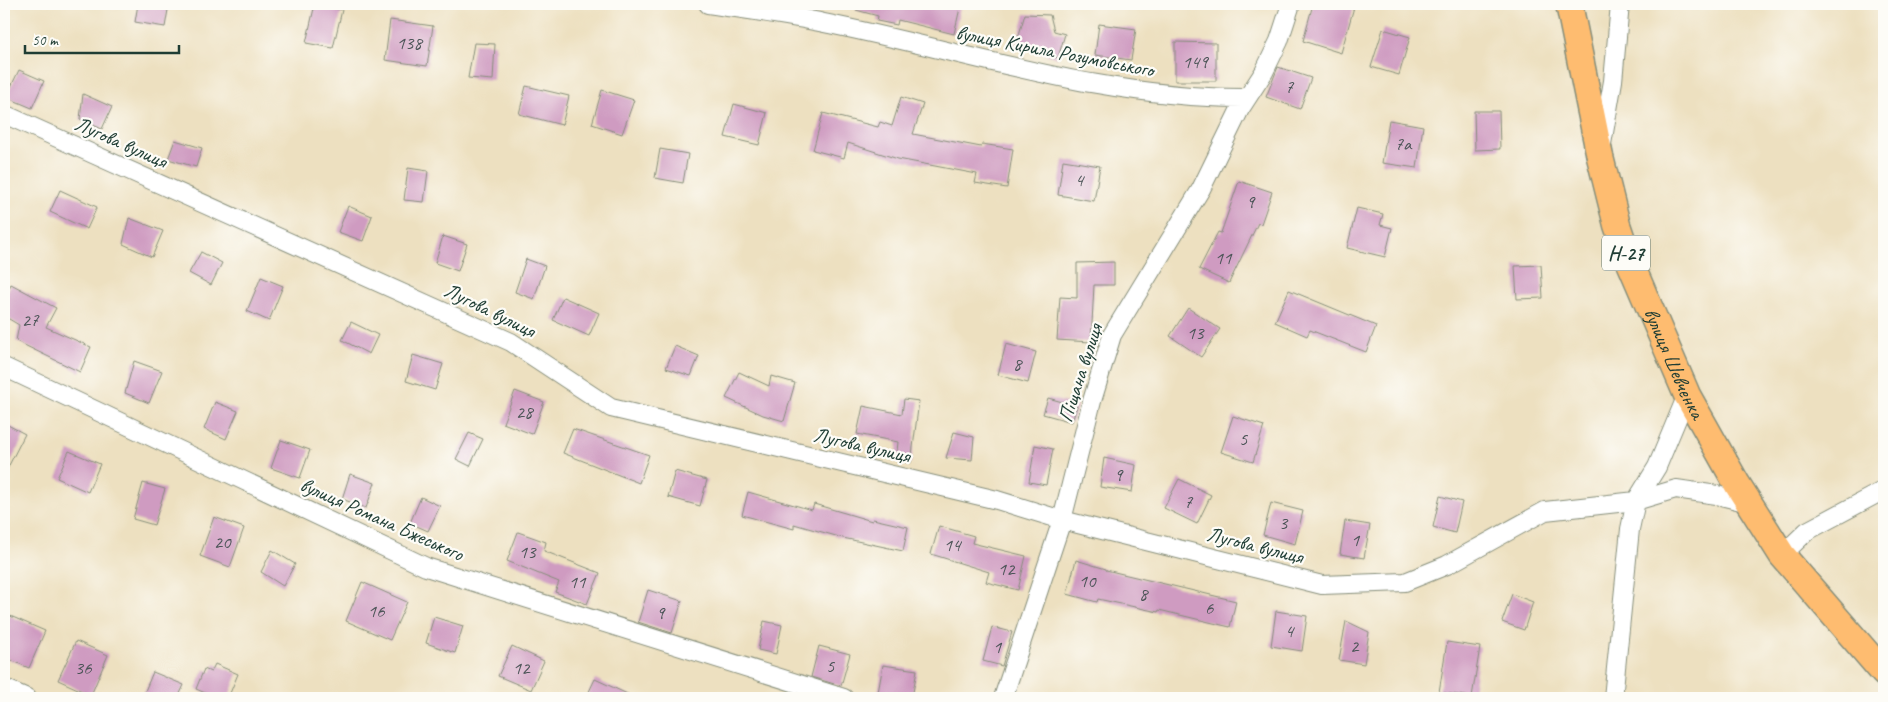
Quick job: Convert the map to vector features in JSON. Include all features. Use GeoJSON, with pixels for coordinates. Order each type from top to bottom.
{"type":"FeatureCollection","features":[{"type":"Feature","properties":{"kind":"main road","name":"вулиця Шевченка"},"geometry":{"type":"LineString","coordinates":[[1569,4],[1600,157],[1629,260],[1687,395],[1782,555],[1884,673]]}},
{"type":"Feature","properties":{"kind":"street","name":"вулиця Кирила Розумовського"},"geometry":{"type":"LineString","coordinates":[[708,4],[824,23],[1106,87],[1169,96],[1247,98]]}},
{"type":"Feature","properties":{"kind":"street","name":"Піщана вулиця"},"geometry":{"type":"LineString","coordinates":[[1003,698],[1062,520],[1092,401],[1112,335],[1201,189],[1247,98],[1280,41],[1291,4]]}},
{"type":"Feature","properties":{"kind":"street"},"geometry":{"type":"LineString","coordinates":[[1600,157],[1613,80],[1620,4]]}},
{"type":"Feature","properties":{"kind":"street","name":"Лугова вулиця"},"geometry":{"type":"LineString","coordinates":[[4,114],[511,342],[610,408],[997,500],[1062,520],[1322,585],[1405,582],[1447,565],[1545,511],[1636,501],[1676,489],[1718,494],[1750,503]]}},
{"type":"Feature","properties":{"kind":"street","name":"вулиця Романа Бжеського"},"geometry":{"type":"LineString","coordinates":[[4,367],[426,567],[844,698]]}},
{"type":"Feature","properties":{"kind":"street"},"geometry":{"type":"LineString","coordinates":[[1613,698],[1630,529],[1636,501],[1657,467],[1687,395]]}},
{"type":"Feature","properties":{"kind":"street"},"geometry":{"type":"LineString","coordinates":[[1782,555],[1807,531],[1884,490]]}},
{"type":"Feature","properties":{"kind":"street"},"geometry":{"type":"LineString","coordinates":[[4,688],[27,698]]}},
{"type":"Feature","properties":{"kind":"building"},"geometry":{"type":"Polygon","coordinates":[[[138,4],[169,4],[165,27],[135,22],[138,4]]]}},
{"type":"Feature","properties":{"kind":"building"},"geometry":{"type":"Polygon","coordinates":[[[315,4],[342,10],[333,48],[306,43],[315,4]]]}},
{"type":"Feature","properties":{"kind":"building"},"geometry":{"type":"Polygon","coordinates":[[[857,4],[943,4],[960,8],[954,34],[898,20],[897,25],[877,21],[878,16],[856,10],[857,4]]]}},
{"type":"Feature","properties":{"kind":"building"},"geometry":{"type":"Polygon","coordinates":[[[1313,4],[1343,4],[1354,7],[1341,53],[1303,41],[1313,4]]]}},
{"type":"Feature","properties":{"kind":"building"},"geometry":{"type":"Polygon","coordinates":[[[1025,14],[1050,15],[1054,31],[1065,34],[1058,58],[1016,45],[1025,14]]]}},
{"type":"Feature","properties":{"kind":"building"},"geometry":{"type":"Polygon","coordinates":[[[390,20],[433,26],[427,66],[385,60],[390,20]]]}},
{"type":"Feature","properties":{"kind":"building"},"geometry":{"type":"Polygon","coordinates":[[[1099,24],[1136,29],[1131,60],[1095,55],[1099,24]]]}},
{"type":"Feature","properties":{"kind":"building"},"geometry":{"type":"Polygon","coordinates":[[[1383,29],[1410,37],[1399,75],[1371,67],[1383,29]]]}},
{"type":"Feature","properties":{"kind":"building"},"geometry":{"type":"Polygon","coordinates":[[[1175,42],[1216,43],[1216,81],[1175,81],[1175,42]]]}},
{"type":"Feature","properties":{"kind":"building"},"geometry":{"type":"Polygon","coordinates":[[[474,43],[495,44],[493,80],[468,78],[474,43]]]}},
{"type":"Feature","properties":{"kind":"building"},"geometry":{"type":"Polygon","coordinates":[[[1278,67],[1311,78],[1300,109],[1266,97],[1278,67]]]}},
{"type":"Feature","properties":{"kind":"building"},"geometry":{"type":"Polygon","coordinates":[[[19,70],[44,81],[32,108],[6,97],[19,70]]]}},
{"type":"Feature","properties":{"kind":"building"},"geometry":{"type":"Polygon","coordinates":[[[526,86],[569,96],[562,125],[519,114],[526,86]]]}},
{"type":"Feature","properties":{"kind":"building"},"geometry":{"type":"Polygon","coordinates":[[[602,90],[634,100],[622,134],[592,124],[602,90]]]}},
{"type":"Feature","properties":{"kind":"building"},"geometry":{"type":"Polygon","coordinates":[[[83,94],[112,107],[102,129],[80,119],[83,94]]]}},
{"type":"Feature","properties":{"kind":"building"},"geometry":{"type":"Polygon","coordinates":[[[901,97],[923,104],[913,134],[981,147],[982,144],[1013,149],[1007,188],[975,183],[977,174],[898,159],[848,143],[844,158],[813,150],[823,113],[878,127],[880,122],[892,126],[901,97]]]}},
{"type":"Feature","properties":{"kind":"building"},"geometry":{"type":"Polygon","coordinates":[[[734,104],[767,113],[759,145],[725,137],[734,104]]]}},
{"type":"Feature","properties":{"kind":"building"},"geometry":{"type":"Polygon","coordinates":[[[1474,111],[1499,111],[1500,149],[1475,150],[1474,111]]]}},
{"type":"Feature","properties":{"kind":"building"},"geometry":{"type":"Polygon","coordinates":[[[1389,120],[1423,126],[1417,168],[1382,163],[1389,120]]]}},
{"type":"Feature","properties":{"kind":"building"},"geometry":{"type":"Polygon","coordinates":[[[175,140],[202,148],[196,167],[168,159],[175,140]]]}},
{"type":"Feature","properties":{"kind":"building"},"geometry":{"type":"Polygon","coordinates":[[[660,149],[688,154],[683,183],[655,178],[660,149]]]}},
{"type":"Feature","properties":{"kind":"building"},"geometry":{"type":"Polygon","coordinates":[[[1063,160],[1100,166],[1094,201],[1058,195],[1063,160]]]}},
{"type":"Feature","properties":{"kind":"building"},"geometry":{"type":"Polygon","coordinates":[[[408,168],[428,171],[424,202],[404,200],[408,168]]]}},
{"type":"Feature","properties":{"kind":"building"},"geometry":{"type":"Polygon","coordinates":[[[1239,181],[1272,192],[1261,224],[1258,223],[1229,283],[1199,269],[1218,232],[1221,233],[1239,181]]]}},
{"type":"Feature","properties":{"kind":"building"},"geometry":{"type":"Polygon","coordinates":[[[60,190],[97,207],[87,229],[50,212],[60,190]]]}},
{"type":"Feature","properties":{"kind":"building"},"geometry":{"type":"Polygon","coordinates":[[[348,206],[372,216],[363,241],[338,232],[348,206]]]}},
{"type":"Feature","properties":{"kind":"building"},"geometry":{"type":"Polygon","coordinates":[[[1357,208],[1383,214],[1380,225],[1392,228],[1385,257],[1347,248],[1357,208]]]}},
{"type":"Feature","properties":{"kind":"building"},"geometry":{"type":"Polygon","coordinates":[[[129,218],[163,231],[152,257],[123,244],[129,218]]]}},
{"type":"Feature","properties":{"kind":"building"},"geometry":{"type":"Polygon","coordinates":[[[443,236],[467,244],[458,271],[435,263],[443,236]]]}},
{"type":"Feature","properties":{"kind":"building"},"geometry":{"type":"Polygon","coordinates":[[[201,252],[222,263],[211,285],[189,273],[201,252]]]}},
{"type":"Feature","properties":{"kind":"building"},"geometry":{"type":"Polygon","coordinates":[[[526,259],[545,266],[534,299],[515,292],[526,259]]]}},
{"type":"Feature","properties":{"kind":"building"},"geometry":{"type":"Polygon","coordinates":[[[1114,262],[1114,285],[1094,285],[1091,342],[1057,340],[1060,297],[1077,298],[1077,263],[1114,262]]]}},
{"type":"Feature","properties":{"kind":"building"},"geometry":{"type":"Polygon","coordinates":[[[1541,265],[1543,298],[1517,299],[1515,266],[1541,265]]]}},
{"type":"Feature","properties":{"kind":"building"},"geometry":{"type":"Polygon","coordinates":[[[261,277],[283,286],[269,321],[247,311],[261,277]]]}},
{"type":"Feature","properties":{"kind":"building"},"geometry":{"type":"Polygon","coordinates":[[[11,284],[56,308],[46,327],[91,347],[80,372],[16,341],[19,325],[4,316],[4,298],[11,284]]]}},
{"type":"Feature","properties":{"kind":"building"},"geometry":{"type":"Polygon","coordinates":[[[1289,290],[1376,326],[1366,352],[1310,330],[1307,336],[1275,322],[1289,290]]]}},
{"type":"Feature","properties":{"kind":"building"},"geometry":{"type":"Polygon","coordinates":[[[563,297],[599,313],[589,336],[553,320],[563,297]]]}},
{"type":"Feature","properties":{"kind":"building"},"geometry":{"type":"Polygon","coordinates":[[[1188,308],[1220,329],[1201,357],[1170,336],[1188,308]]]}},
{"type":"Feature","properties":{"kind":"building"},"geometry":{"type":"Polygon","coordinates":[[[351,322],[378,335],[369,354],[342,340],[351,322]]]}},
{"type":"Feature","properties":{"kind":"building"},"geometry":{"type":"Polygon","coordinates":[[[1006,344],[1036,352],[1028,383],[998,375],[1006,344]]]}},
{"type":"Feature","properties":{"kind":"building"},"geometry":{"type":"Polygon","coordinates":[[[675,346],[699,356],[691,376],[666,368],[675,346]]]}},
{"type":"Feature","properties":{"kind":"building"},"geometry":{"type":"Polygon","coordinates":[[[413,355],[443,364],[435,390],[406,381],[413,355]]]}},
{"type":"Feature","properties":{"kind":"building"},"geometry":{"type":"Polygon","coordinates":[[[134,361],[162,371],[149,403],[125,393],[134,361]]]}},
{"type":"Feature","properties":{"kind":"building"},"geometry":{"type":"Polygon","coordinates":[[[739,372],[769,386],[771,376],[795,383],[784,421],[763,415],[726,398],[739,372]]]}},
{"type":"Feature","properties":{"kind":"building"},"geometry":{"type":"Polygon","coordinates":[[[515,391],[544,402],[532,434],[503,423],[515,391]]]}},
{"type":"Feature","properties":{"kind":"building"},"geometry":{"type":"Polygon","coordinates":[[[1048,398],[1077,406],[1072,422],[1043,414],[1048,398]]]}},
{"type":"Feature","properties":{"kind":"building"},"geometry":{"type":"Polygon","coordinates":[[[904,399],[919,401],[911,463],[896,461],[898,442],[857,434],[863,406],[902,414],[904,399]]]}},
{"type":"Feature","properties":{"kind":"building"},"geometry":{"type":"Polygon","coordinates":[[[215,402],[238,411],[226,439],[204,429],[215,402]]]}},
{"type":"Feature","properties":{"kind":"building"},"geometry":{"type":"Polygon","coordinates":[[[1233,416],[1264,426],[1253,462],[1221,452],[1233,416]]]}},
{"type":"Feature","properties":{"kind":"building"},"geometry":{"type":"Polygon","coordinates":[[[4,423],[25,434],[4,475],[4,423]]]}},
{"type":"Feature","properties":{"kind":"building"},"geometry":{"type":"Polygon","coordinates":[[[573,429],[649,455],[639,483],[563,453],[573,429]]]}},
{"type":"Feature","properties":{"kind":"building"},"geometry":{"type":"Polygon","coordinates":[[[954,432],[974,437],[972,460],[946,458],[954,432]]]}},
{"type":"Feature","properties":{"kind":"building"},"geometry":{"type":"Polygon","coordinates":[[[469,433],[483,439],[470,466],[456,459],[469,433]]]}},
{"type":"Feature","properties":{"kind":"building"},"geometry":{"type":"Polygon","coordinates":[[[281,440],[310,450],[300,478],[271,468],[281,440]]]}},
{"type":"Feature","properties":{"kind":"building"},"geometry":{"type":"Polygon","coordinates":[[[1035,445],[1053,449],[1046,485],[1029,482],[1035,445]]]}},
{"type":"Feature","properties":{"kind":"building"},"geometry":{"type":"Polygon","coordinates":[[[69,451],[100,464],[88,492],[57,478],[69,451]]]}},
{"type":"Feature","properties":{"kind":"building"},"geometry":{"type":"Polygon","coordinates":[[[1104,458],[1136,465],[1132,492],[1100,487],[1104,458]]]}},
{"type":"Feature","properties":{"kind":"building"},"geometry":{"type":"Polygon","coordinates":[[[675,471],[707,480],[700,506],[668,497],[675,471]]]}},
{"type":"Feature","properties":{"kind":"building"},"geometry":{"type":"Polygon","coordinates":[[[350,474],[375,483],[366,508],[342,499],[350,474]]]}},
{"type":"Feature","properties":{"kind":"building"},"geometry":{"type":"Polygon","coordinates":[[[1179,479],[1211,495],[1197,524],[1164,508],[1179,479]]]}},
{"type":"Feature","properties":{"kind":"building"},"geometry":{"type":"Polygon","coordinates":[[[143,483],[165,489],[154,525],[133,519],[143,483]]]}},
{"type":"Feature","properties":{"kind":"building"},"geometry":{"type":"Polygon","coordinates":[[[748,492],[812,510],[814,504],[872,521],[873,519],[908,527],[903,551],[843,538],[794,524],[794,529],[742,515],[748,492]]]}},
{"type":"Feature","properties":{"kind":"building"},"geometry":{"type":"Polygon","coordinates":[[[1440,496],[1462,502],[1455,533],[1433,527],[1440,496]]]}},
{"type":"Feature","properties":{"kind":"building"},"geometry":{"type":"Polygon","coordinates":[[[421,497],[440,506],[428,531],[410,523],[421,497]]]}},
{"type":"Feature","properties":{"kind":"building"},"geometry":{"type":"Polygon","coordinates":[[[1271,503],[1303,511],[1295,544],[1263,535],[1271,503]]]}},
{"type":"Feature","properties":{"kind":"building"},"geometry":{"type":"Polygon","coordinates":[[[214,517],[244,528],[230,567],[200,556],[214,517]]]}},
{"type":"Feature","properties":{"kind":"building"},"geometry":{"type":"Polygon","coordinates":[[[1345,521],[1370,525],[1364,558],[1340,554],[1345,521]]]}},
{"type":"Feature","properties":{"kind":"building"},"geometry":{"type":"Polygon","coordinates":[[[939,526],[974,536],[972,543],[1026,556],[1018,590],[986,582],[989,572],[931,554],[939,526]]]}},
{"type":"Feature","properties":{"kind":"building"},"geometry":{"type":"Polygon","coordinates":[[[518,532],[546,542],[544,551],[600,573],[587,604],[555,592],[559,582],[507,561],[518,532]]]}},
{"type":"Feature","properties":{"kind":"building"},"geometry":{"type":"Polygon","coordinates":[[[272,550],[295,564],[283,586],[261,572],[272,550]]]}},
{"type":"Feature","properties":{"kind":"building"},"geometry":{"type":"Polygon","coordinates":[[[1076,560],[1106,570],[1236,601],[1230,627],[1159,610],[1158,612],[1098,599],[1097,602],[1067,594],[1076,560]]]}},
{"type":"Feature","properties":{"kind":"building"},"geometry":{"type":"Polygon","coordinates":[[[362,582],[407,602],[390,640],[346,621],[362,582]]]}},
{"type":"Feature","properties":{"kind":"building"},"geometry":{"type":"Polygon","coordinates":[[[648,590],[682,601],[672,633],[638,622],[648,590]]]}},
{"type":"Feature","properties":{"kind":"building"},"geometry":{"type":"Polygon","coordinates":[[[1512,594],[1533,602],[1524,630],[1502,622],[1512,594]]]}},
{"type":"Feature","properties":{"kind":"building"},"geometry":{"type":"Polygon","coordinates":[[[1276,611],[1307,616],[1302,651],[1271,646],[1276,611]]]}},
{"type":"Feature","properties":{"kind":"building"},"geometry":{"type":"Polygon","coordinates":[[[8,615],[45,631],[29,668],[4,657],[4,625],[8,615]]]}},
{"type":"Feature","properties":{"kind":"building"},"geometry":{"type":"Polygon","coordinates":[[[434,617],[463,626],[455,653],[426,643],[434,617]]]}},
{"type":"Feature","properties":{"kind":"building"},"geometry":{"type":"Polygon","coordinates":[[[764,621],[782,625],[776,654],[758,650],[764,621]]]}},
{"type":"Feature","properties":{"kind":"building"},"geometry":{"type":"Polygon","coordinates":[[[1346,621],[1369,632],[1364,664],[1339,660],[1346,621]]]}},
{"type":"Feature","properties":{"kind":"building"},"geometry":{"type":"Polygon","coordinates":[[[992,627],[1012,632],[1002,666],[983,661],[992,627]]]}},
{"type":"Feature","properties":{"kind":"building"},"geometry":{"type":"Polygon","coordinates":[[[76,641],[108,655],[91,695],[58,680],[76,641]]]}},
{"type":"Feature","properties":{"kind":"building"},"geometry":{"type":"Polygon","coordinates":[[[1447,642],[1480,647],[1472,697],[1439,692],[1447,642]]]}},
{"type":"Feature","properties":{"kind":"building"},"geometry":{"type":"Polygon","coordinates":[[[512,646],[544,661],[531,690],[498,676],[512,646]]]}},
{"type":"Feature","properties":{"kind":"building"},"geometry":{"type":"Polygon","coordinates":[[[819,646],[850,654],[841,686],[811,677],[819,646]]]}},
{"type":"Feature","properties":{"kind":"building"},"geometry":{"type":"Polygon","coordinates":[[[215,664],[238,674],[228,698],[217,698],[196,689],[204,669],[211,672],[215,664]]]}},
{"type":"Feature","properties":{"kind":"building"},"geometry":{"type":"Polygon","coordinates":[[[883,665],[917,670],[912,698],[877,698],[883,665]]]}},
{"type":"Feature","properties":{"kind":"building"},"geometry":{"type":"Polygon","coordinates":[[[153,672],[184,685],[178,698],[142,698],[153,672]]]}},
{"type":"Feature","properties":{"kind":"building"},"geometry":{"type":"Polygon","coordinates":[[[595,679],[636,698],[586,698],[595,679]]]}}]}
